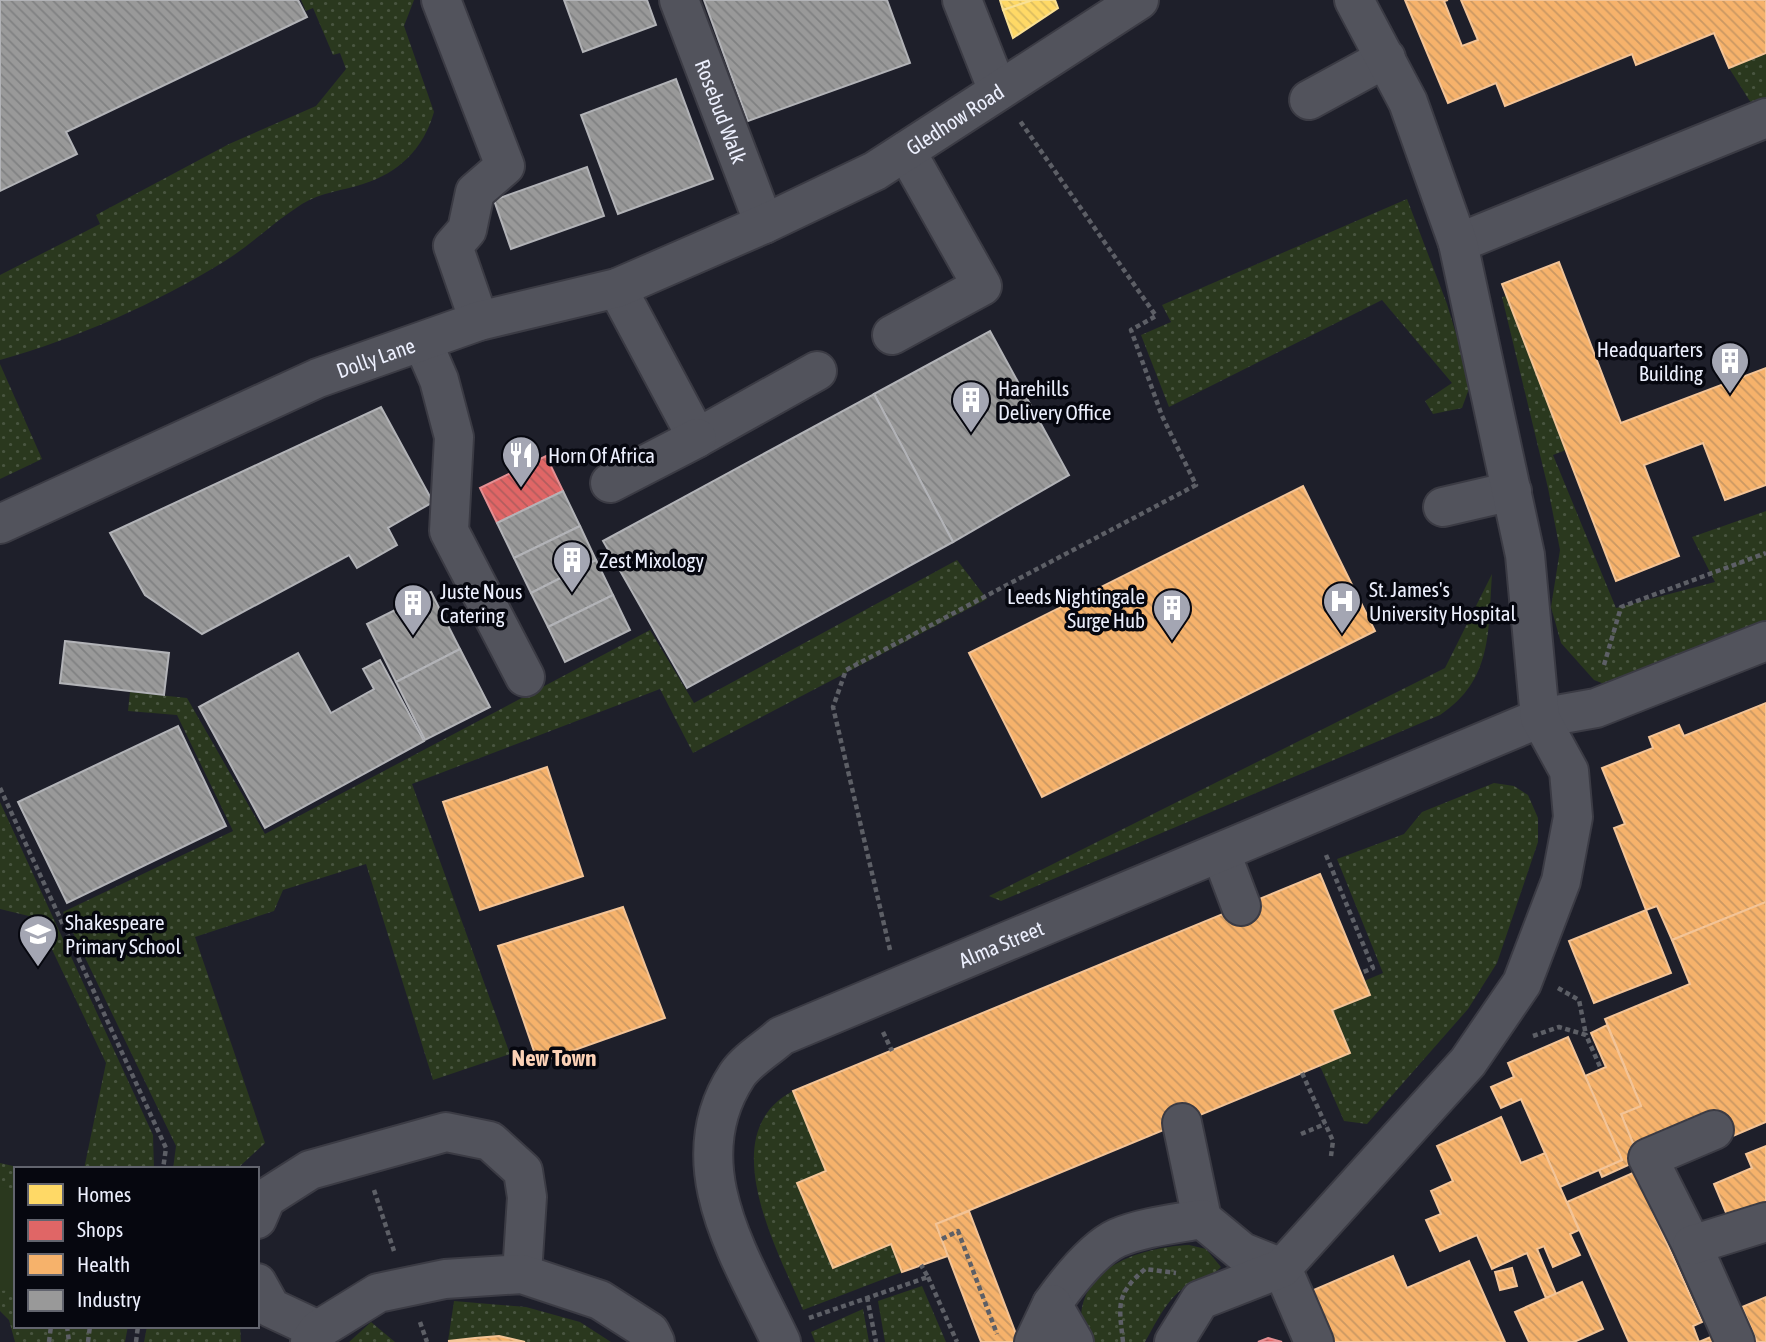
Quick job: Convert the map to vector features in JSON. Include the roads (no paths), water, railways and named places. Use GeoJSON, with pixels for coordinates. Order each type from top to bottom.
{"type":"FeatureCollection","features":[{"type":"Feature","properties":{"kind":"street"},"geometry":{"type":"LineString","coordinates":[[441,0],[505,166],[475,192],[467,230],[453,246],[479,321]]}},
{"type":"Feature","properties":{"kind":"street","name":"Rosebud Walk"},"geometry":{"type":"LineString","coordinates":[[679,0],[764,224]]}},
{"type":"Feature","properties":{"kind":"street"},"geometry":{"type":"LineString","coordinates":[[962,0],[1009,106]]}},
{"type":"Feature","properties":{"kind":"street"},"geometry":{"type":"LineString","coordinates":[[1174,1342],[1200,1300],[1282,1268],[1468,1062],[1522,983],[1561,881],[1573,817],[1569,771],[1540,718],[1525,555],[1458,243],[1408,102],[1354,0]]}},
{"type":"Feature","properties":{"kind":"street","name":"Gledhow Road"},"geometry":{"type":"LineString","coordinates":[[764,224],[875,171],[906,151],[1009,106],[1117,7]]}},
{"type":"Feature","properties":{"kind":"street"},"geometry":{"type":"LineString","coordinates":[[1309,100],[1386,58]]}},
{"type":"Feature","properties":{"kind":"street"},"geometry":{"type":"LineString","coordinates":[[1458,243],[1766,118]]}},
{"type":"Feature","properties":{"kind":"street"},"geometry":{"type":"LineString","coordinates":[[892,335],[982,286],[906,151]]}},
{"type":"Feature","properties":{"kind":"street","name":"Dolly Lane"},"geometry":{"type":"LineString","coordinates":[[0,524],[318,378],[479,321],[617,288],[764,224]]}},
{"type":"Feature","properties":{"kind":"street"},"geometry":{"type":"LineString","coordinates":[[617,288],[697,438]]}},
{"type":"Feature","properties":{"kind":"street"},"geometry":{"type":"LineString","coordinates":[[423,343],[439,380],[454,437],[449,531],[525,677]]}},
{"type":"Feature","properties":{"kind":"street"},"geometry":{"type":"LineString","coordinates":[[610,483],[817,371]]}},
{"type":"Feature","properties":{"kind":"street"},"geometry":{"type":"LineString","coordinates":[[1443,507],[1512,491]]}},
{"type":"Feature","properties":{"kind":"street","name":"Alma Street"},"geometry":{"type":"LineString","coordinates":[[792,1331],[719,1209],[712,1163],[717,1118],[738,1074],[781,1036],[1540,718],[1596,708],[1766,641]]}},
{"type":"Feature","properties":{"kind":"street"},"geometry":{"type":"LineString","coordinates":[[1221,853],[1241,906]]}},
{"type":"Feature","properties":{"kind":"street"},"geometry":{"type":"LineString","coordinates":[[1182,1123],[1202,1219],[1242,1252],[1282,1268],[1314,1342]]}},
{"type":"Feature","properties":{"kind":"street"},"geometry":{"type":"LineString","coordinates":[[1714,1130],[1648,1158],[1692,1245],[1735,1342]]}},
{"type":"Feature","properties":{"kind":"street"},"geometry":{"type":"LineString","coordinates":[[259,1215],[267,1198],[310,1170],[446,1132],[490,1140],[523,1171],[527,1197],[522,1235],[522,1274]]}},
{"type":"Feature","properties":{"kind":"street"},"geometry":{"type":"LineString","coordinates":[[1034,1342],[1052,1304],[1070,1278],[1115,1239],[1147,1229],[1202,1219]]}},
{"type":"Feature","properties":{"kind":"street"},"geometry":{"type":"LineString","coordinates":[[1692,1245],[1766,1222]]}},
{"type":"Feature","properties":{"kind":"street"},"geometry":{"type":"LineString","coordinates":[[259,1287],[271,1308],[314,1336],[378,1293],[445,1279],[522,1274],[600,1300],[650,1332],[655,1342]]}},
{"type":"Feature","properties":{"kind":"street"},"geometry":{"type":"LineString","coordinates":[[1052,1304],[1074,1342]]}},
{"type":"Feature","properties":{"kind":"place","name":"Headquarters Building"},"geometry":{"type":"Point","coordinates":[1730,395]}},
{"type":"Feature","properties":{"kind":"place","name":"Harehills Delivery Office"},"geometry":{"type":"Point","coordinates":[971,434]}},
{"type":"Feature","properties":{"kind":"place","name":"Horn Of Africa"},"geometry":{"type":"Point","coordinates":[521,489]}},
{"type":"Feature","properties":{"kind":"place","name":"Zest Mixology"},"geometry":{"type":"Point","coordinates":[572,594]}},
{"type":"Feature","properties":{"kind":"place","name":"St. James's University Hospital"},"geometry":{"type":"Point","coordinates":[1342,635]}},
{"type":"Feature","properties":{"kind":"place","name":"Juste Nous Catering"},"geometry":{"type":"Point","coordinates":[413,637]}},
{"type":"Feature","properties":{"kind":"place","name":"Leeds Nightingale Surge Hub"},"geometry":{"type":"Point","coordinates":[1172,642]}},
{"type":"Feature","properties":{"kind":"place","name":"Shakespeare Primary School"},"geometry":{"type":"Point","coordinates":[38,968]}},
{"type":"Feature","properties":{"kind":"district","name":"New Town"},"geometry":{"type":"Point","coordinates":[554,1058]}}]}
